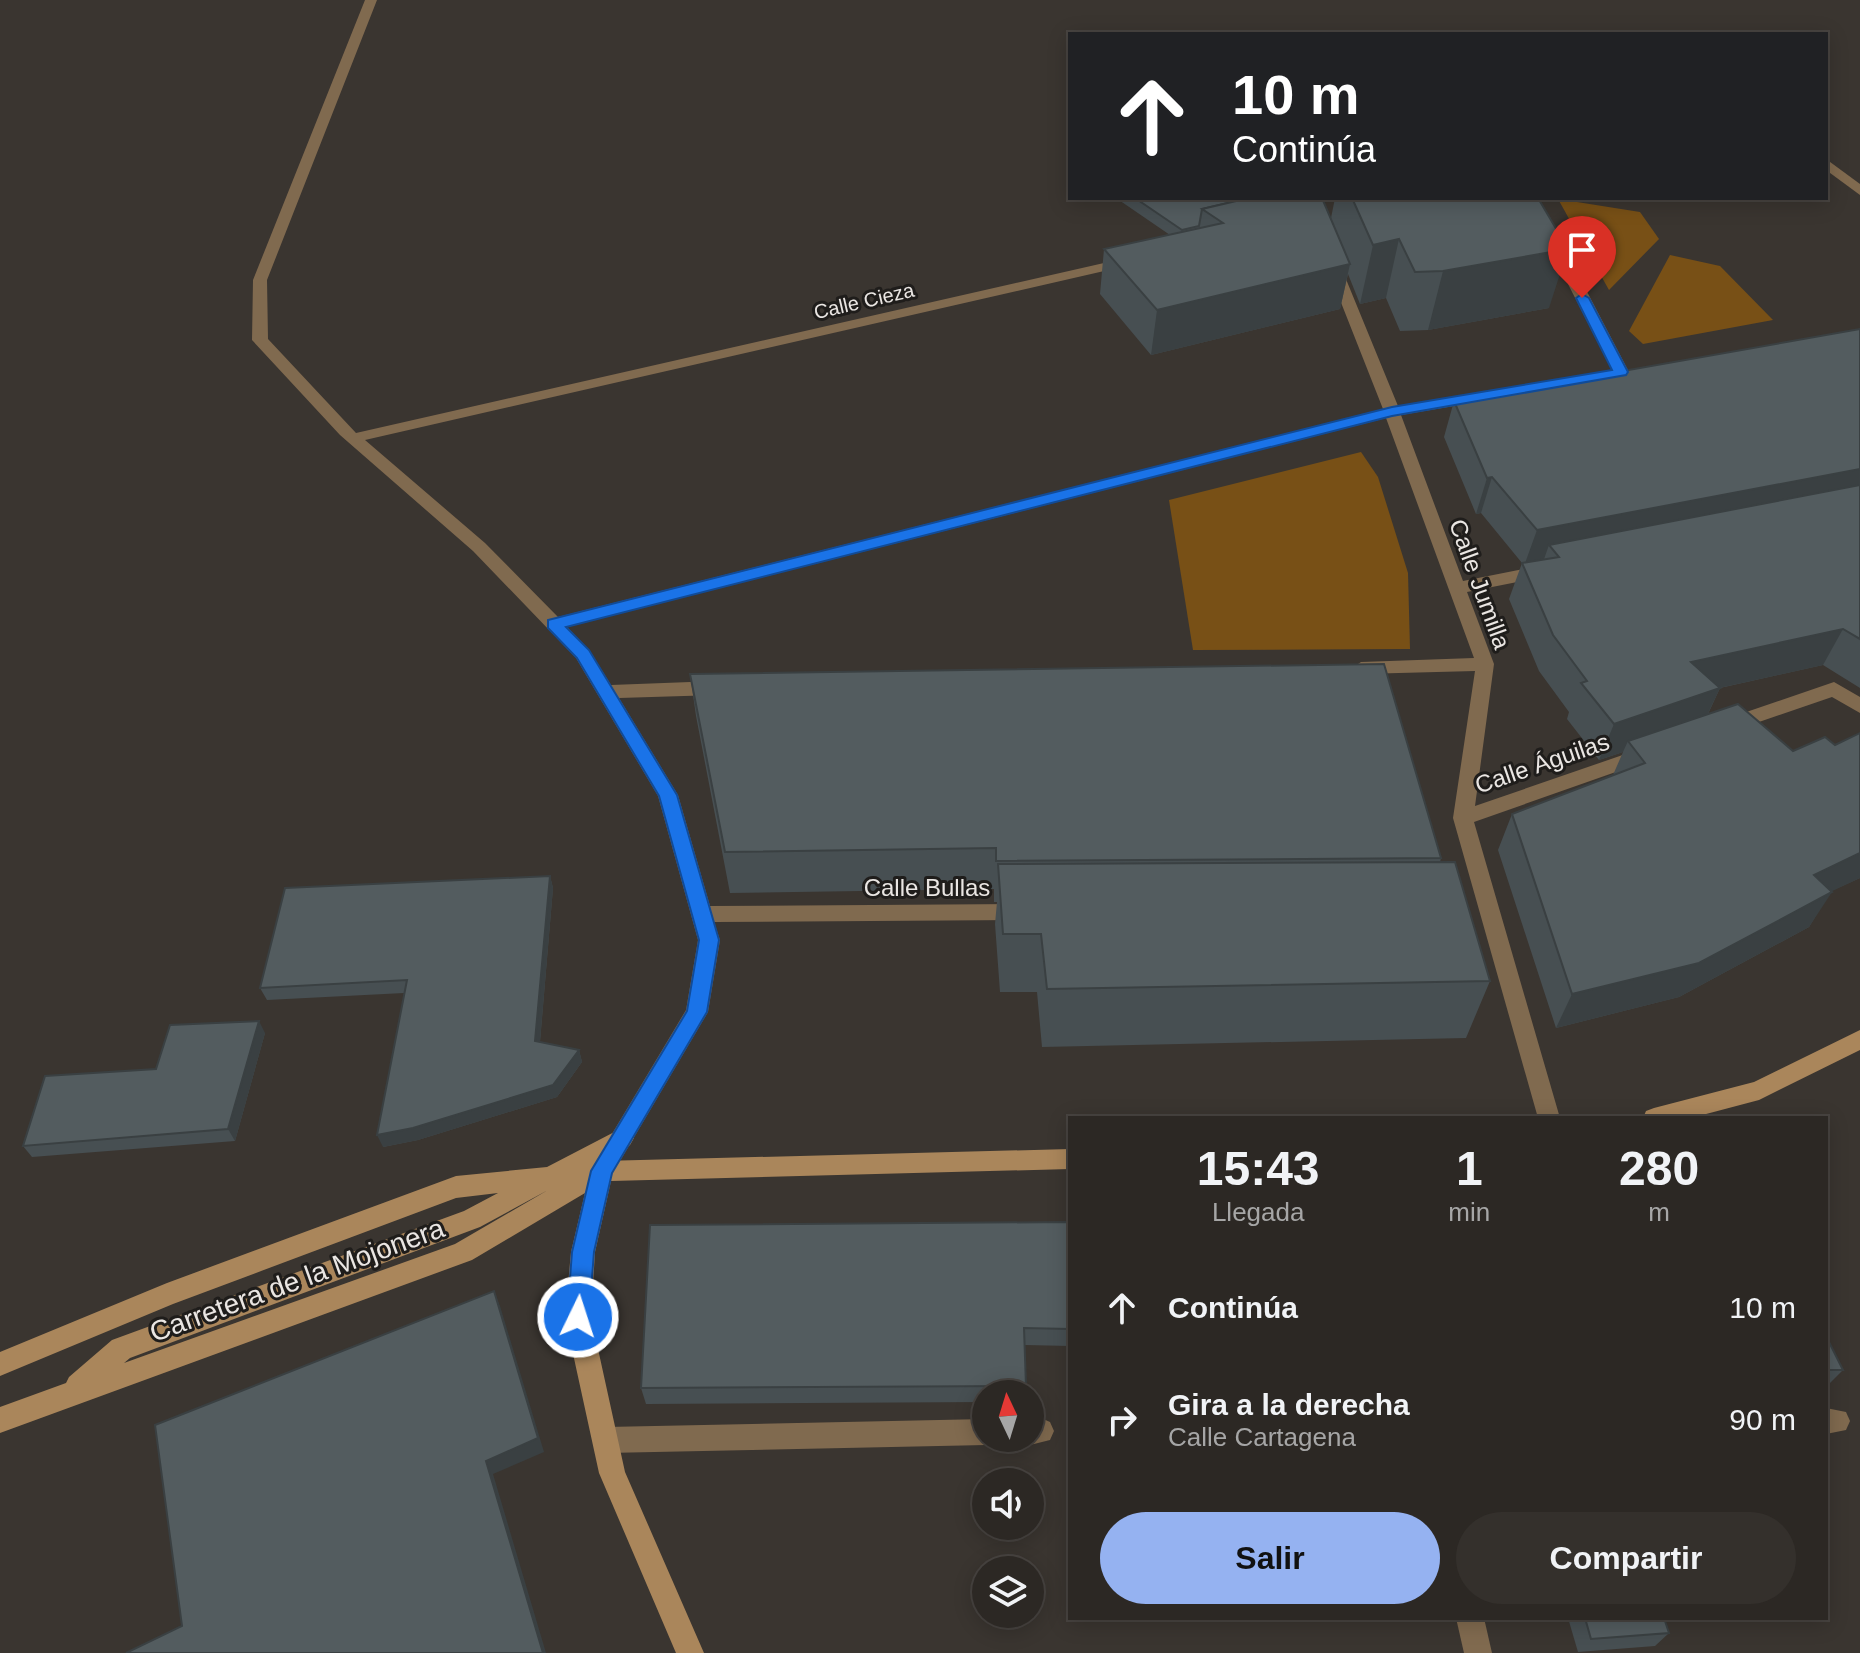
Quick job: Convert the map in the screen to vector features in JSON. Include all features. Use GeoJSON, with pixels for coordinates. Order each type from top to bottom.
{"type":"FeatureCollection","features":[{"type":"Feature","properties":{"kind":"street"},"geometry":{"type":"LineString","coordinates":[[371,0],[260,280],[260,340],[354,438],[479,547],[583,654],[668,795],[709,940],[697,1012],[602,1171],[583,1252],[578,1317],[612,1473],[690,1653]]}},
{"type":"Feature","properties":{"kind":"street"},"geometry":{"type":"LineString","coordinates":[[1828,165],[1860,191]]}},
{"type":"Feature","properties":{"kind":"street"},"geometry":{"type":"LineString","coordinates":[[1532,200],[1621,372]]}},
{"type":"Feature","properties":{"kind":"street","name":"Calle Jumilla"},"geometry":{"type":"LineString","coordinates":[[1327,248],[1392,412],[1485,664],[1463,818],[1481,910],[1548,1116]]}},
{"type":"Feature","properties":{"kind":"street","name":"Calle Cieza"},"geometry":{"type":"LineString","coordinates":[[354,438],[1144,258]]}},
{"type":"Feature","properties":{"kind":"street"},"geometry":{"type":"LineString","coordinates":[[554,624],[1392,412],[1514,391]]}},
{"type":"Feature","properties":{"kind":"street"},"geometry":{"type":"LineString","coordinates":[[1457,588],[1565,567]]}},
{"type":"Feature","properties":{"kind":"street"},"geometry":{"type":"LineString","coordinates":[[1343,668],[1485,664]]}},
{"type":"Feature","properties":{"kind":"street"},"geometry":{"type":"LineString","coordinates":[[605,692],[731,688]]}},
{"type":"Feature","properties":{"kind":"street"},"geometry":{"type":"LineString","coordinates":[[1715,730],[1834,689],[1860,706]]}},
{"type":"Feature","properties":{"kind":"street","name":"Calle Águilas"},"geometry":{"type":"LineString","coordinates":[[1463,818],[1656,751]]}},
{"type":"Feature","properties":{"kind":"street","name":"Calle Bullas"},"geometry":{"type":"LineString","coordinates":[[701,914],[1048,912]]}},
{"type":"Feature","properties":{"kind":"street"},"geometry":{"type":"LineString","coordinates":[[1662,1116],[1759,1090],[1860,1039]]}},
{"type":"Feature","properties":{"kind":"street"},"geometry":{"type":"LineString","coordinates":[[65,1396],[121,1349],[472,1219],[622,1138]]}},
{"type":"Feature","properties":{"kind":"street","name":"Carretera de la Mojonera"},"geometry":{"type":"LineString","coordinates":[[0,1364],[167,1295],[456,1187],[602,1171],[1068,1159]]}},
{"type":"Feature","properties":{"kind":"street","name":"Carretera de la Mojonera"},"geometry":{"type":"LineString","coordinates":[[0,1420],[463,1252],[602,1171]]}},
{"type":"Feature","properties":{"kind":"street"},"geometry":{"type":"LineString","coordinates":[[606,1440],[972,1432]]}},
{"type":"Feature","properties":{"kind":"street"},"geometry":{"type":"LineString","coordinates":[[1470,1620],[1478,1653]]}},
{"type":"Feature","properties":{"kind":"shaded area"},"geometry":{"type":"Polygon","coordinates":[[[1559,200],[1640,212],[1659,239],[1609,290],[1559,200]]]}},
{"type":"Feature","properties":{"kind":"shaded area"},"geometry":{"type":"Polygon","coordinates":[[[1670,255],[1720,266],[1773,320],[1643,344],[1629,331],[1670,255]]]}},
{"type":"Feature","properties":{"kind":"shaded area"},"geometry":{"type":"Polygon","coordinates":[[[1361,452],[1378,477],[1408,573],[1410,649],[1193,650],[1169,500],[1361,452]]]}},
{"type":"Feature","properties":{"kind":"building"},"geometry":{"type":"Polygon","coordinates":[[[1138,200],[1240,200],[1202,209],[1199,226],[1182,230],[1138,200]]]}},
{"type":"Feature","properties":{"kind":"building"},"geometry":{"type":"Polygon","coordinates":[[[1240,200],[1323,200],[1350,264],[1157,310],[1104,249],[1223,223],[1202,209],[1240,200]]]}},
{"type":"Feature","properties":{"kind":"building"},"geometry":{"type":"Polygon","coordinates":[[[1353,200],[1539,200],[1568,249],[1443,271],[1415,272],[1399,239],[1373,245],[1353,200]]]}},
{"type":"Feature","properties":{"kind":"building"},"geometry":{"type":"Polygon","coordinates":[[[1860,329],[1860,469],[1537,530],[1492,477],[1487,478],[1454,401],[1860,329]]]}},
{"type":"Feature","properties":{"kind":"building"},"geometry":{"type":"Polygon","coordinates":[[[1860,485],[1860,639],[1843,629],[1691,662],[1720,688],[1614,724],[1581,683],[1587,681],[1553,635],[1522,563],[1559,557],[1549,545],[1860,485]]]}},
{"type":"Feature","properties":{"kind":"building"},"geometry":{"type":"Polygon","coordinates":[[[1384,664],[1441,858],[996,861],[996,848],[725,852],[690,674],[1384,664]]]}},
{"type":"Feature","properties":{"kind":"building"},"geometry":{"type":"Polygon","coordinates":[[[1738,704],[1793,751],[1825,737],[1835,745],[1860,733],[1860,853],[1814,875],[1832,892],[1699,963],[1572,994],[1512,814],[1645,763],[1628,741],[1738,704]]]}},
{"type":"Feature","properties":{"kind":"building"},"geometry":{"type":"Polygon","coordinates":[[[1455,862],[1490,981],[1047,989],[1041,934],[1003,934],[998,864],[1455,862]]]}},
{"type":"Feature","properties":{"kind":"building"},"geometry":{"type":"Polygon","coordinates":[[[550,876],[535,1041],[579,1050],[553,1085],[413,1128],[377,1135],[407,980],[260,988],[285,888],[550,876]]]}},
{"type":"Feature","properties":{"kind":"building"},"geometry":{"type":"Polygon","coordinates":[[[259,1021],[228,1129],[23,1146],[45,1076],[156,1069],[170,1025],[259,1021]]]}},
{"type":"Feature","properties":{"kind":"building"},"geometry":{"type":"Polygon","coordinates":[[[1068,1222],[1068,1329],[1024,1328],[1026,1380],[972,1380],[972,1386],[641,1388],[650,1225],[1068,1222]]]}},
{"type":"Feature","properties":{"kind":"building"},"geometry":{"type":"Polygon","coordinates":[[[494,1291],[538,1438],[486,1461],[543,1653],[126,1653],[182,1626],[155,1425],[494,1291]]]}},
{"type":"Feature","properties":{"kind":"building"},"geometry":{"type":"Polygon","coordinates":[[[1828,1340],[1843,1370],[1828,1370],[1828,1340]]]}},
{"type":"Feature","properties":{"kind":"building"},"geometry":{"type":"Polygon","coordinates":[[[1586,1620],[1665,1620],[1669,1633],[1591,1639],[1586,1620]]]}},
{"type":"Feature","properties":{"kind":"route"},"geometry":{"type":"LineString","coordinates":[[578,1317],[583,1252],[602,1171],[697,1012],[709,940],[668,795],[583,654],[554,624],[1392,412],[1621,372],[1582,298]]}}]}
